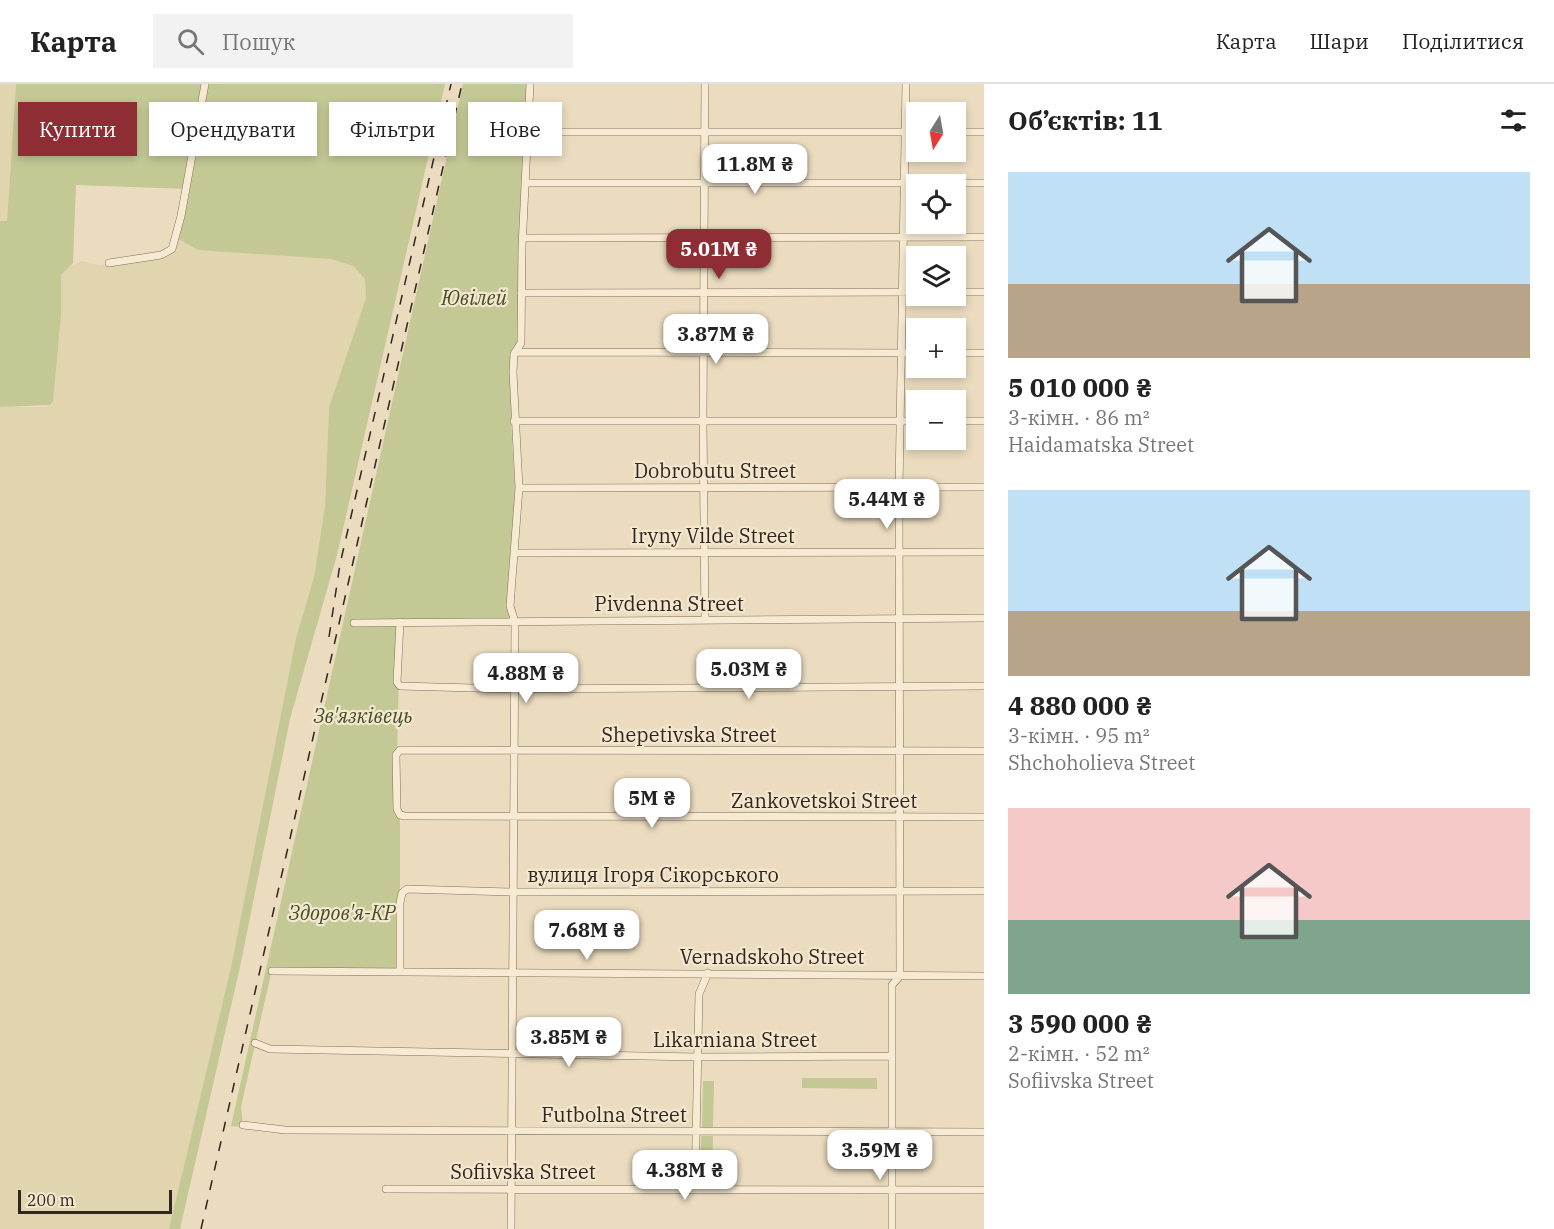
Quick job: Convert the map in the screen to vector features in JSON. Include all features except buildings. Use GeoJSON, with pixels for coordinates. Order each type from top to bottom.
{"type":"FeatureCollection","features":[{"type":"Feature","properties":{"kind":"street"},"geometry":{"type":"LineString","coordinates":[[109,263],[161,255],[172,249],[181,216],[205,84]]}},
{"type":"Feature","properties":{"kind":"street"},"geometry":{"type":"LineString","coordinates":[[529,102],[530,84]]}},
{"type":"Feature","properties":{"kind":"street"},"geometry":{"type":"LineString","coordinates":[[705,84],[703,352],[705,620]]}},
{"type":"Feature","properties":{"kind":"street"},"geometry":{"type":"LineString","coordinates":[[906,84],[906,102]]}},
{"type":"Feature","properties":{"kind":"street"},"geometry":{"type":"LineString","coordinates":[[562,132],[906,132],[899,488],[900,976],[892,986],[892,1229]]}},
{"type":"Feature","properties":{"kind":"street"},"geometry":{"type":"LineString","coordinates":[[966,132],[984,132]]}},
{"type":"Feature","properties":{"kind":"street"},"geometry":{"type":"LineString","coordinates":[[511,1229],[514,621],[510,606],[519,488],[514,421],[513,359],[521,343],[527,156]]}},
{"type":"Feature","properties":{"kind":"street"},"geometry":{"type":"LineString","coordinates":[[525,183],[984,183]]}},
{"type":"Feature","properties":{"kind":"street"},"geometry":{"type":"LineString","coordinates":[[523,238],[984,237]]}},
{"type":"Feature","properties":{"kind":"street"},"geometry":{"type":"LineString","coordinates":[[521,293],[903,292]]}},
{"type":"Feature","properties":{"kind":"street"},"geometry":{"type":"LineString","coordinates":[[966,292],[984,292]]}},
{"type":"Feature","properties":{"kind":"street"},"geometry":{"type":"LineString","coordinates":[[516,352],[906,353]]}},
{"type":"Feature","properties":{"kind":"street"},"geometry":{"type":"LineString","coordinates":[[966,353],[984,353]]}},
{"type":"Feature","properties":{"kind":"street"},"geometry":{"type":"LineString","coordinates":[[514,421],[906,421]]}},
{"type":"Feature","properties":{"kind":"street"},"geometry":{"type":"LineString","coordinates":[[966,421],[984,421]]}},
{"type":"Feature","properties":{"kind":"street","name":"Dobrobutu Street"},"geometry":{"type":"LineString","coordinates":[[519,488],[984,487]]}},
{"type":"Feature","properties":{"kind":"street","name":"Iryny Vilde Street"},"geometry":{"type":"LineString","coordinates":[[514,553],[984,552]]}},
{"type":"Feature","properties":{"kind":"street","name":"Pivdenna Street"},"geometry":{"type":"LineString","coordinates":[[354,623],[984,618]]}},
{"type":"Feature","properties":{"kind":"street"},"geometry":{"type":"LineString","coordinates":[[400,622],[397,685],[513,689],[984,686]]}},
{"type":"Feature","properties":{"kind":"street","name":"Shepetivska Street"},"geometry":{"type":"LineString","coordinates":[[396,755],[400,750],[984,751]]}},
{"type":"Feature","properties":{"kind":"street","name":"Zankovetskoi Street"},"geometry":{"type":"LineString","coordinates":[[396,755],[397,809],[400,814],[984,818]]}},
{"type":"Feature","properties":{"kind":"street","name":"вулиця Ігоря Сікорського"},"geometry":{"type":"LineString","coordinates":[[400,972],[400,903],[407,889],[513,892],[984,891]]}},
{"type":"Feature","properties":{"kind":"street","name":"Vernadskoho Street"},"geometry":{"type":"LineString","coordinates":[[272,971],[984,976]]}},
{"type":"Feature","properties":{"kind":"street"},"geometry":{"type":"LineString","coordinates":[[696,1189],[699,994],[708,973]]}},
{"type":"Feature","properties":{"kind":"street","name":"Likarniana Street"},"geometry":{"type":"LineString","coordinates":[[255,1043],[270,1049],[512,1055],[699,1058],[892,1056]]}},
{"type":"Feature","properties":{"kind":"street","name":"Futbolna Street"},"geometry":{"type":"LineString","coordinates":[[243,1125],[285,1130],[984,1132]]}},
{"type":"Feature","properties":{"kind":"street","name":"Sofiivska Street"},"geometry":{"type":"LineString","coordinates":[[386,1189],[984,1191]]}},
{"type":"Feature","properties":{"kind":"shaded area"},"geometry":{"type":"Polygon","coordinates":[[[0,84],[16,84],[7,221],[0,221],[0,84]]]}},
{"type":"Feature","properties":{"kind":"shaded area"},"geometry":{"type":"Polygon","coordinates":[[[177,238],[331,259],[353,266],[365,279],[366,298],[329,407],[325,506],[314,577],[296,638],[231,967],[169,1229],[0,1229],[0,407],[47,407],[60,333],[61,274],[66,268],[82,261],[100,265],[167,253],[177,238]]]}},
{"type":"Feature","properties":{"kind":"green space"},"geometry":{"type":"Polygon","coordinates":[[[16,84],[445,84],[441,102],[329,102],[329,156],[428,156],[337,555],[290,719],[240,967],[180,1229],[169,1229],[231,967],[296,638],[314,577],[325,506],[329,407],[366,298],[365,279],[353,266],[331,259],[198,250],[177,238],[186,189],[76,185],[73,263],[61,275],[61,316],[53,401],[50,405],[0,407],[0,221],[7,221],[16,84]]]}},
{"type":"Feature","properties":{"kind":"green space"},"geometry":{"type":"Polygon","coordinates":[[[463,84],[529,84],[528,102],[468,102],[468,156],[526,156],[518,348],[512,350],[511,421],[515,488],[509,619],[433,619],[400,623],[396,810],[400,817],[400,970],[272,969],[241,1107],[243,1127],[231,1126],[447,156],[456,156],[456,115],[463,84]]]}},
{"type":"Feature","properties":{"kind":"green space"},"geometry":{"type":"Polygon","coordinates":[[[802,1078],[877,1078],[877,1089],[802,1088],[802,1078]]]}},
{"type":"Feature","properties":{"kind":"green space"},"geometry":{"type":"Polygon","coordinates":[[[703,1081],[714,1081],[713,1127],[702,1127],[703,1081]]]}},
{"type":"Feature","properties":{"kind":"green space"},"geometry":{"type":"Polygon","coordinates":[[[701,1136],[713,1136],[712,1186],[700,1186],[701,1136]]]}},
{"type":"Feature","properties":{"kind":"railway"},"geometry":{"type":"LineString","coordinates":[[329,637],[340,564],[451,84]]}},
{"type":"Feature","properties":{"kind":"railway"},"geometry":{"type":"LineString","coordinates":[[201,1229],[462,84]]}},
{"type":"Feature","properties":{"kind":"park label","name":"Ювілей"},"geometry":{"type":"Point","coordinates":[474,298]}},
{"type":"Feature","properties":{"kind":"park label","name":"Зв'язківець"},"geometry":{"type":"Point","coordinates":[363,716]}},
{"type":"Feature","properties":{"kind":"park label","name":"Здоров'я-КР"},"geometry":{"type":"Point","coordinates":[342,913]}}]}
